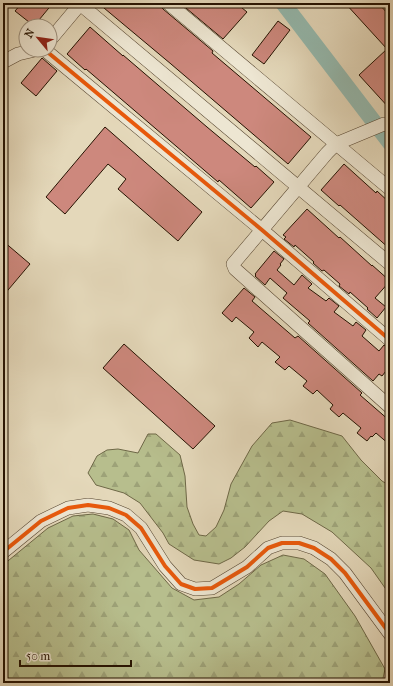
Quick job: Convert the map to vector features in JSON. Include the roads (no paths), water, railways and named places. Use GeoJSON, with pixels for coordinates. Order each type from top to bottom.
{"type":"FeatureCollection","features":[{"type":"Feature","properties":{"kind":"street"},"geometry":{"type":"LineString","coordinates":[[168,3],[390,189]]}},
{"type":"Feature","properties":{"kind":"street"},"geometry":{"type":"LineString","coordinates":[[58,31],[81,4],[390,264]]}},
{"type":"Feature","properties":{"kind":"street"},"geometry":{"type":"LineString","coordinates":[[3,62],[18,54]]}},
{"type":"Feature","properties":{"kind":"street"},"geometry":{"type":"LineString","coordinates":[[56,58],[262,230],[390,340]]}},
{"type":"Feature","properties":{"kind":"street"},"geometry":{"type":"LineString","coordinates":[[387,124],[336,144],[326,153],[234,264],[235,269],[390,407]]}},
{"type":"Feature","properties":{"kind":"street"},"geometry":{"type":"LineString","coordinates":[[3,552],[41,522],[68,508],[88,505],[109,508],[126,515],[141,528],[165,566],[182,584],[195,589],[212,588],[247,567],[268,548],[282,543],[298,543],[314,548],[336,563],[345,572],[390,634]]}},
{"type":"Feature","properties":{"kind":"waterway"},"geometry":{"type":"LineString","coordinates":[[283,3],[390,143]]}}]}
